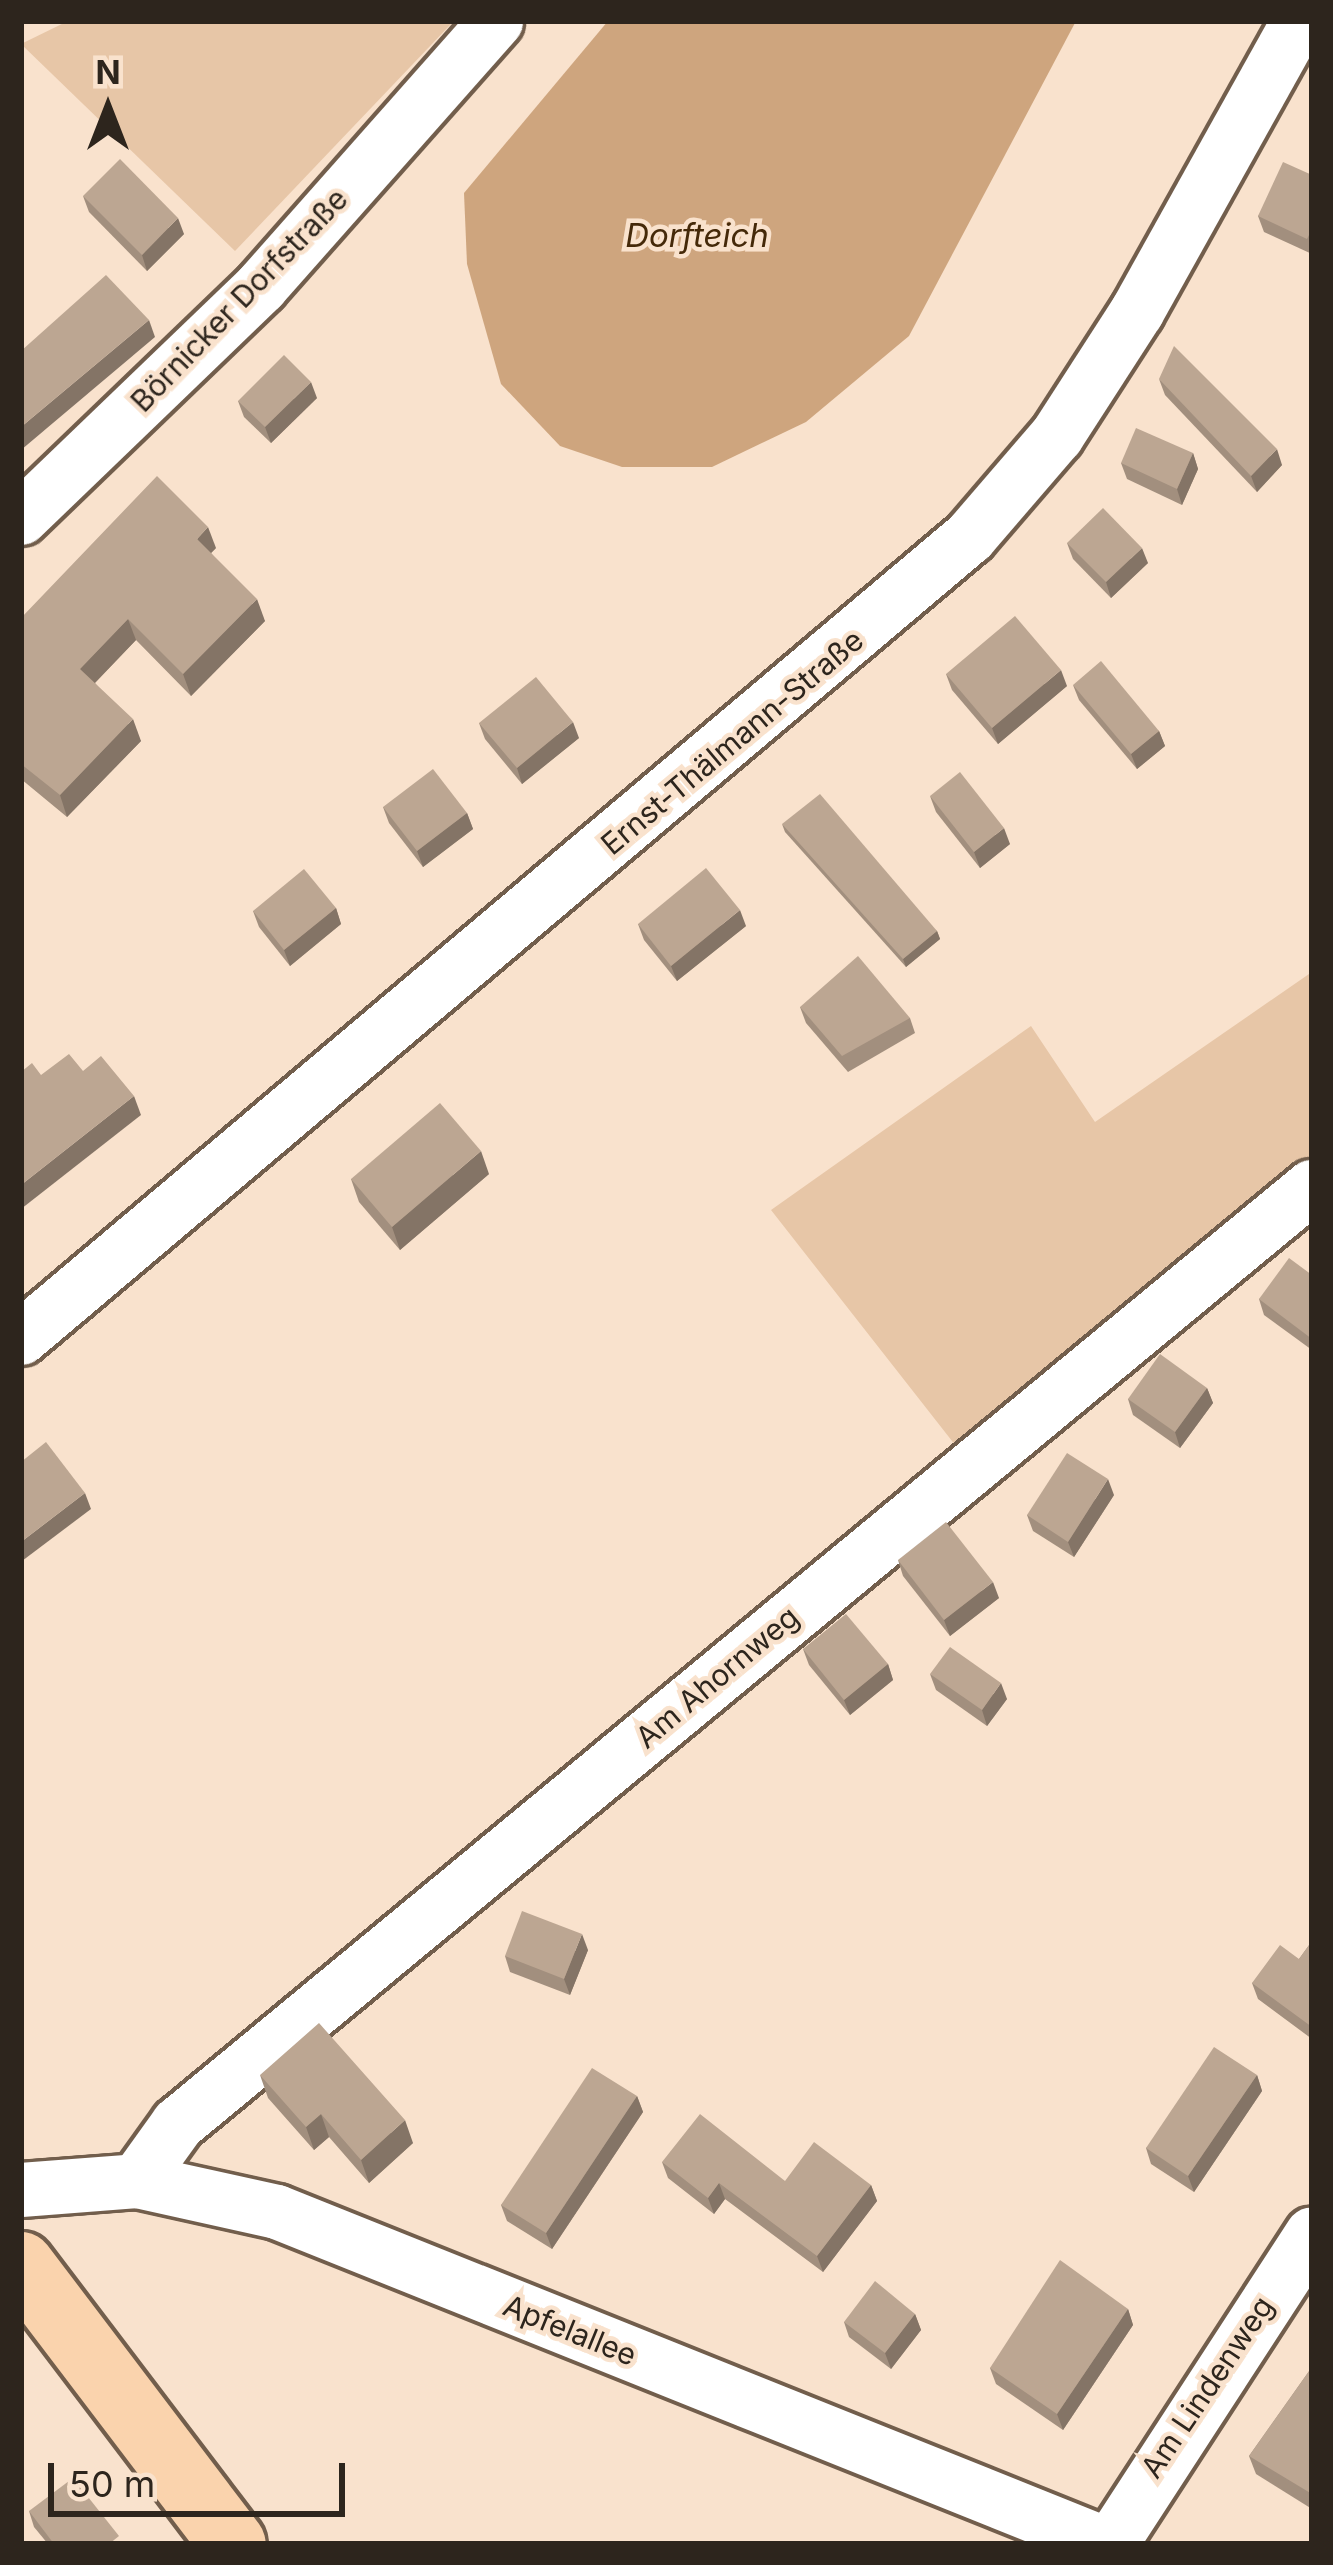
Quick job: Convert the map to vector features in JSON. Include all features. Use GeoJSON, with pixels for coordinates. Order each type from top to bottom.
{"type":"FeatureCollection","features":[{"type":"Feature","properties":{"kind":"main road"},"geometry":{"type":"LineString","coordinates":[[21,2265],[233,2544]]}},
{"type":"Feature","properties":{"kind":"street","name":"Börnicker Dorfstraße"},"geometry":{"type":"LineString","coordinates":[[21,518],[261,287],[496,21]]}},
{"type":"Feature","properties":{"kind":"street","name":"Ernst-Thälmann-Straße"},"geometry":{"type":"LineString","coordinates":[[21,1338],[970,537],[1103,365],[1299,21]]}},
{"type":"Feature","properties":{"kind":"street","name":"Am Ahornweg"},"geometry":{"type":"LineString","coordinates":[[137,2181],[178,2123],[1312,1186]]}},
{"type":"Feature","properties":{"kind":"street","name":"Apfelallee"},"geometry":{"type":"LineString","coordinates":[[21,2191],[137,2181],[277,2212],[1108,2544]]}},
{"type":"Feature","properties":{"kind":"street","name":"Am Lindenweg"},"geometry":{"type":"LineString","coordinates":[[1108,2544],[1312,2234]]}},
{"type":"Feature","properties":{"kind":"shaded area"},"geometry":{"type":"Polygon","coordinates":[[[68,21],[451,24],[235,251],[21,44],[68,21]]]}},
{"type":"Feature","properties":{"kind":"shaded area"},"geometry":{"type":"Polygon","coordinates":[[[1309,974],[1312,1164],[963,1455],[771,1210],[1031,1026],[1095,1122],[1309,974]]]}},
{"type":"Feature","properties":{"kind":"water","name":"Dorfteich"},"geometry":{"type":"Polygon","coordinates":[[[608,21],[1076,21],[909,336],[806,422],[712,467],[622,467],[560,446],[501,384],[467,264],[464,193],[608,21]]]}},
{"type":"Feature","properties":{"kind":"building"},"geometry":{"type":"Polygon","coordinates":[[[120,159],[178,218],[142,255],[83,196],[120,159]]]}},
{"type":"Feature","properties":{"kind":"building"},"geometry":{"type":"Polygon","coordinates":[[[1283,162],[1312,175],[1312,229],[1307,239],[1258,216],[1283,162]]]}},
{"type":"Feature","properties":{"kind":"building"},"geometry":{"type":"Polygon","coordinates":[[[106,275],[149,320],[21,427],[21,351],[106,275]]]}},
{"type":"Feature","properties":{"kind":"building"},"geometry":{"type":"Polygon","coordinates":[[[1174,346],[1277,449],[1251,476],[1159,379],[1174,346]]]}},
{"type":"Feature","properties":{"kind":"building"},"geometry":{"type":"Polygon","coordinates":[[[284,355],[311,382],[265,427],[238,401],[284,355]]]}},
{"type":"Feature","properties":{"kind":"building"},"geometry":{"type":"Polygon","coordinates":[[[1136,428],[1193,453],[1177,489],[1121,463],[1136,428]]]}},
{"type":"Feature","properties":{"kind":"building"},"geometry":{"type":"Polygon","coordinates":[[[157,476],[208,527],[197,539],[257,599],[183,674],[128,619],[80,669],[133,719],[60,795],[21,764],[21,618],[157,476]]]}},
{"type":"Feature","properties":{"kind":"building"},"geometry":{"type":"Polygon","coordinates":[[[1103,508],[1142,548],[1106,582],[1067,543],[1103,508]]]}},
{"type":"Feature","properties":{"kind":"building"},"geometry":{"type":"Polygon","coordinates":[[[1015,616],[1061,670],[992,728],[946,674],[1015,616]]]}},
{"type":"Feature","properties":{"kind":"building"},"geometry":{"type":"Polygon","coordinates":[[[1101,661],[1159,731],[1131,754],[1073,685],[1101,661]]]}},
{"type":"Feature","properties":{"kind":"building"},"geometry":{"type":"Polygon","coordinates":[[[536,677],[573,722],[517,768],[479,723],[536,677]]]}},
{"type":"Feature","properties":{"kind":"building"},"geometry":{"type":"Polygon","coordinates":[[[433,769],[467,813],[417,851],[383,807],[433,769]]]}},
{"type":"Feature","properties":{"kind":"building"},"geometry":{"type":"Polygon","coordinates":[[[960,772],[1004,828],[974,852],[930,796],[960,772]]]}},
{"type":"Feature","properties":{"kind":"building"},"geometry":{"type":"Polygon","coordinates":[[[820,794],[937,931],[903,959],[782,824],[820,794]]]}},
{"type":"Feature","properties":{"kind":"building"},"geometry":{"type":"Polygon","coordinates":[[[706,868],[740,910],[671,966],[638,924],[706,868]]]}},
{"type":"Feature","properties":{"kind":"building"},"geometry":{"type":"Polygon","coordinates":[[[304,869],[336,908],[284,950],[253,911],[304,869]]]}},
{"type":"Feature","properties":{"kind":"building"},"geometry":{"type":"Polygon","coordinates":[[[858,956],[910,1018],[842,1056],[800,1007],[858,956]]]}},
{"type":"Feature","properties":{"kind":"building"},"geometry":{"type":"Polygon","coordinates":[[[69,1054],[83,1071],[101,1056],[134,1096],[21,1185],[21,1072],[32,1063],[41,1075],[69,1054]]]}},
{"type":"Feature","properties":{"kind":"building"},"geometry":{"type":"Polygon","coordinates":[[[440,1103],[481,1151],[392,1227],[351,1179],[440,1103]]]}},
{"type":"Feature","properties":{"kind":"building"},"geometry":{"type":"Polygon","coordinates":[[[1289,1258],[1312,1275],[1312,1339],[1259,1299],[1289,1258]]]}},
{"type":"Feature","properties":{"kind":"building"},"geometry":{"type":"Polygon","coordinates":[[[1160,1354],[1207,1388],[1175,1432],[1128,1399],[1160,1354]]]}},
{"type":"Feature","properties":{"kind":"building"},"geometry":{"type":"Polygon","coordinates":[[[46,1442],[85,1493],[21,1542],[21,1462],[46,1442]]]}},
{"type":"Feature","properties":{"kind":"building"},"geometry":{"type":"Polygon","coordinates":[[[1067,1453],[1108,1479],[1068,1542],[1027,1515],[1067,1453]]]}},
{"type":"Feature","properties":{"kind":"building"},"geometry":{"type":"Polygon","coordinates":[[[946,1522],[993,1582],[944,1620],[898,1560],[946,1522]]]}},
{"type":"Feature","properties":{"kind":"building"},"geometry":{"type":"Polygon","coordinates":[[[846,1614],[888,1664],[844,1700],[803,1649],[846,1614]]]}},
{"type":"Feature","properties":{"kind":"building"},"geometry":{"type":"Polygon","coordinates":[[[950,1647],[1001,1683],[982,1710],[930,1674],[950,1647]]]}},
{"type":"Feature","properties":{"kind":"building"},"geometry":{"type":"Polygon","coordinates":[[[522,1911],[582,1934],[564,1979],[505,1956],[522,1911]]]}},
{"type":"Feature","properties":{"kind":"building"},"geometry":{"type":"Polygon","coordinates":[[[1312,1941],[1312,2027],[1252,1983],[1280,1945],[1299,1959],[1312,1941]]]}},
{"type":"Feature","properties":{"kind":"building"},"geometry":{"type":"Polygon","coordinates":[[[319,2023],[405,2120],[361,2160],[321,2114],[306,2127],[260,2075],[319,2023]]]}},
{"type":"Feature","properties":{"kind":"building"},"geometry":{"type":"Polygon","coordinates":[[[1214,2047],[1257,2075],[1188,2176],[1146,2148],[1214,2047]]]}},
{"type":"Feature","properties":{"kind":"building"},"geometry":{"type":"Polygon","coordinates":[[[592,2068],[637,2096],[546,2233],[501,2205],[592,2068]]]}},
{"type":"Feature","properties":{"kind":"building"},"geometry":{"type":"Polygon","coordinates":[[[700,2114],[785,2181],[814,2142],[871,2185],[817,2256],[719,2183],[708,2198],[662,2162],[700,2114]]]}},
{"type":"Feature","properties":{"kind":"building"},"geometry":{"type":"Polygon","coordinates":[[[1060,2260],[1128,2309],[1057,2414],[990,2368],[1060,2260]]]}},
{"type":"Feature","properties":{"kind":"building"},"geometry":{"type":"Polygon","coordinates":[[[875,2281],[915,2314],[885,2353],[844,2322],[875,2281]]]}},
{"type":"Feature","properties":{"kind":"building"},"geometry":{"type":"Polygon","coordinates":[[[1312,2367],[1312,2494],[1249,2456],[1312,2367]]]}},
{"type":"Feature","properties":{"kind":"building"},"geometry":{"type":"Polygon","coordinates":[[[73,2478],[119,2536],[109,2544],[54,2544],[29,2511],[73,2478]]]}}]}
